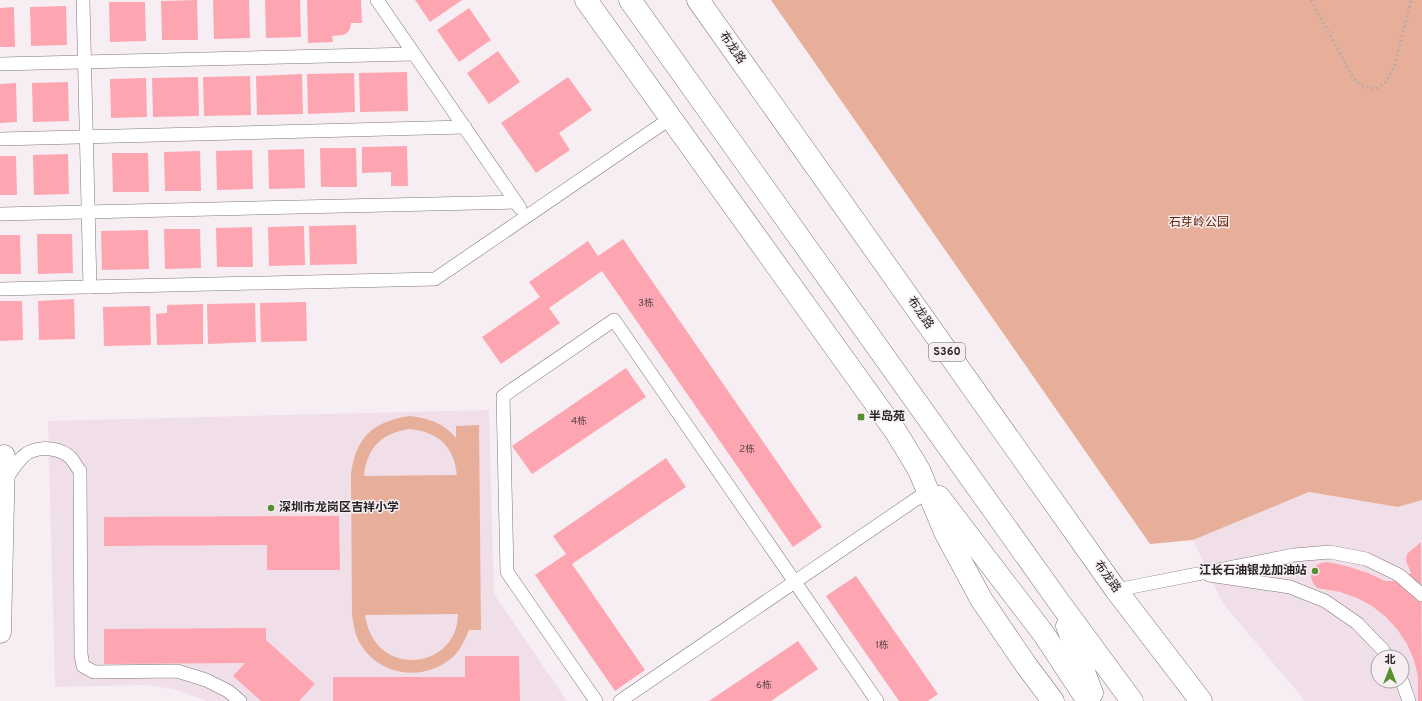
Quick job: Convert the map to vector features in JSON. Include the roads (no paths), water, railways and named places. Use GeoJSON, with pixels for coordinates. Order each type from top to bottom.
{"type":"FeatureCollection","features":[{"type":"Feature","properties":{"kind":"main road"},"geometry":{"type":"LineString","coordinates":[[586,0],[896,432],[920,470],[1042,633],[1088,701]]}},
{"type":"Feature","properties":{"kind":"main road"},"geometry":{"type":"LineString","coordinates":[[630,0],[1058,602],[1132,701]]}},
{"type":"Feature","properties":{"kind":"main road","name":"布龙路"},"geometry":{"type":"LineString","coordinates":[[698,0],[1116,590],[1201,701]]}},
{"type":"Feature","properties":{"kind":"main road"},"geometry":{"type":"LineString","coordinates":[[0,632],[4,456]]}},
{"type":"Feature","properties":{"kind":"main road"},"geometry":{"type":"LineString","coordinates":[[920,470],[945,532],[981,599],[1026,665],[1053,701]]}},
{"type":"Feature","properties":{"kind":"main road"},"geometry":{"type":"LineString","coordinates":[[1058,602],[1095,701]]}},
{"type":"Feature","properties":{"kind":"lane"},"geometry":{"type":"LineString","coordinates":[[83,0],[90,287]]}},
{"type":"Feature","properties":{"kind":"lane"},"geometry":{"type":"LineString","coordinates":[[377,0],[526,216]]}},
{"type":"Feature","properties":{"kind":"lane"},"geometry":{"type":"LineString","coordinates":[[0,64],[414,54]]}},
{"type":"Feature","properties":{"kind":"lane"},"geometry":{"type":"LineString","coordinates":[[0,289],[435,279],[671,118]]}},
{"type":"Feature","properties":{"kind":"lane"},"geometry":{"type":"LineString","coordinates":[[0,139],[465,127]]}},
{"type":"Feature","properties":{"kind":"lane"},"geometry":{"type":"LineString","coordinates":[[0,214],[516,202]]}},
{"type":"Feature","properties":{"kind":"lane"},"geometry":{"type":"LineString","coordinates":[[596,701],[507,572],[503,396],[614,320],[877,701]]}},
{"type":"Feature","properties":{"kind":"lane"},"geometry":{"type":"LineString","coordinates":[[3,484],[16,464],[31,451],[48,448],[58,451],[71,458],[80,472],[80,654],[82,666],[94,672],[177,671],[206,680],[228,691],[240,701]]}},
{"type":"Feature","properties":{"kind":"lane"},"geometry":{"type":"LineString","coordinates":[[620,701],[928,491]]}},
{"type":"Feature","properties":{"kind":"lane"},"geometry":{"type":"LineString","coordinates":[[1116,590],[1294,555],[1330,552],[1366,559],[1399,575],[1422,595]]}},
{"type":"Feature","properties":{"kind":"lane"},"geometry":{"type":"LineString","coordinates":[[1198,573],[1290,587],[1325,601],[1357,623],[1382,649]]}},
{"type":"Feature","properties":{"kind":"lane"},"geometry":{"type":"LineString","coordinates":[[1405,689],[1409,701]]}},
{"type":"Feature","properties":{"kind":"place","name":"半岛苑"},"geometry":{"type":"Point","coordinates":[861,417]}},
{"type":"Feature","properties":{"kind":"place","name":"深圳市龙岗区吉祥小学"},"geometry":{"type":"Point","coordinates":[271,508]}},
{"type":"Feature","properties":{"kind":"place","name":"江长石油银龙加油站"},"geometry":{"type":"Point","coordinates":[1315,571]}},
{"type":"Feature","properties":{"kind":"park label","name":"石芽岭公园"},"geometry":{"type":"Point","coordinates":[1199,223]}}]}
